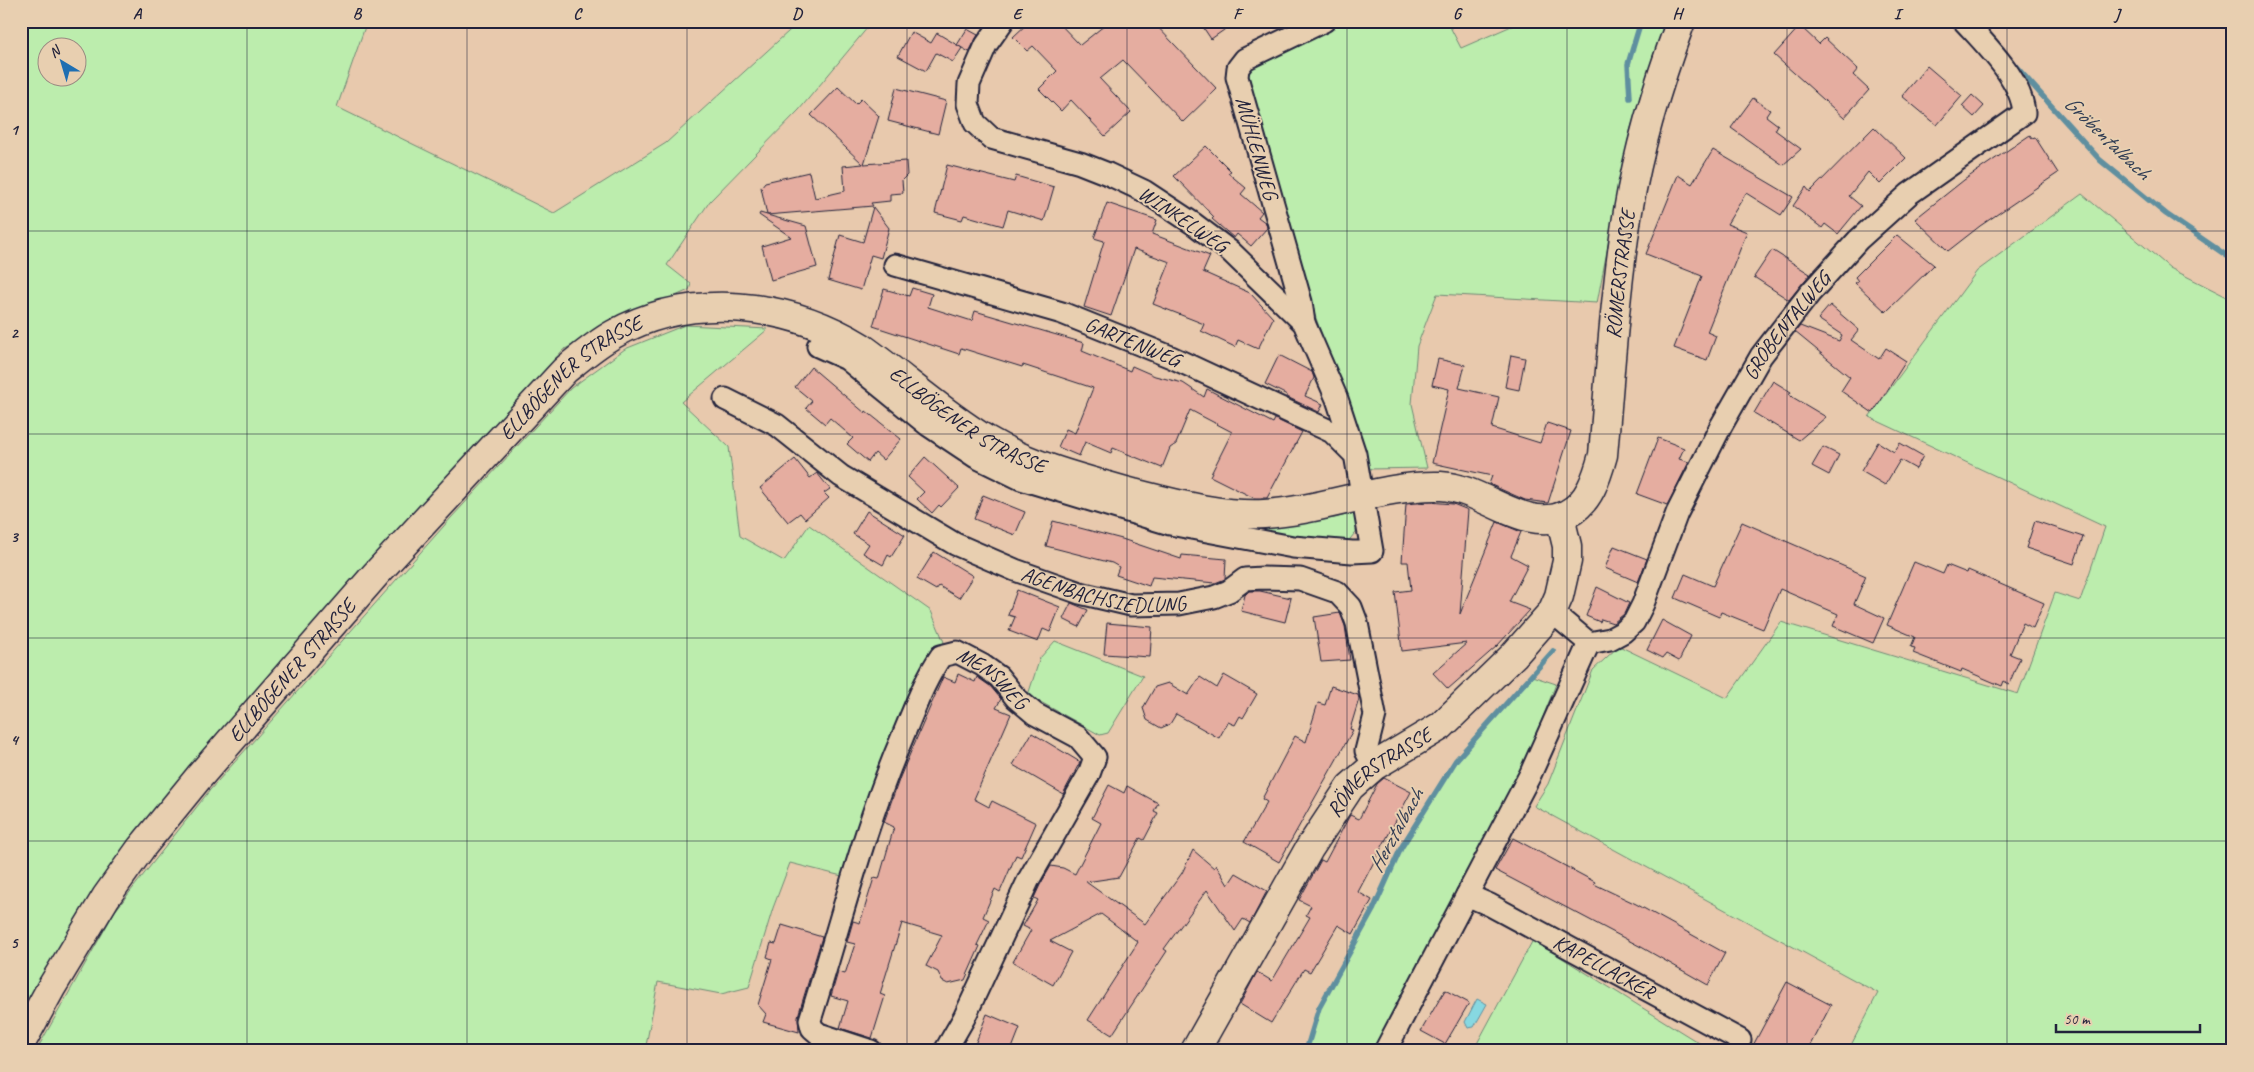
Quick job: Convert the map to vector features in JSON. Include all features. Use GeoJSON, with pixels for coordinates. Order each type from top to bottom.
{"type":"FeatureCollection","features":[{"type":"Feature","properties":{"kind":"main road","name":"RÖMERSTRASSE"},"geometry":{"type":"LineString","coordinates":[[1364,498],[1390,492],[1441,486],[1467,491],[1533,519],[1550,520],[1571,512],[1582,502],[1599,471],[1603,455],[1628,211],[1642,144],[1660,78],[1681,21]]}},
{"type":"Feature","properties":{"kind":"main road","name":"ELLBÖGENER STRASSE"},"geometry":{"type":"LineString","coordinates":[[21,1043],[51,988],[106,897],[141,848],[199,777],[376,574],[551,383],[598,344],[629,327],[681,310],[713,306],[755,309],[794,317],[835,332],[861,347],[949,415],[987,440],[1016,454],[1065,474],[1192,508],[1230,513],[1266,514],[1364,498]]}},
{"type":"Feature","properties":{"kind":"main road","name":"RÖMERSTRASSE"},"geometry":{"type":"LineString","coordinates":[[1195,1051],[1309,849],[1350,787],[1374,766],[1441,726],[1509,660],[1552,612],[1560,596],[1567,561],[1567,546],[1560,517]]}},
{"type":"Feature","properties":{"kind":"street","name":"WINKELWEG"},"geometry":{"type":"LineString","coordinates":[[1003,21],[981,55],[968,90],[969,111],[975,123],[983,132],[996,140],[1080,163],[1144,191],[1194,224],[1231,252],[1304,323],[1337,399],[1354,454],[1364,498]]}},
{"type":"Feature","properties":{"kind":"street","name":"MÜHLENWEG"},"geometry":{"type":"LineString","coordinates":[[1304,323],[1301,302],[1237,76],[1238,68],[1245,59],[1324,21]]}},
{"type":"Feature","properties":{"kind":"street","name":"GRÖBENTALWEG"},"geometry":{"type":"LineString","coordinates":[[1589,643],[1610,639],[1623,632],[1634,622],[1643,604],[1677,513],[1726,418],[1761,356],[1810,293],[1858,240],[1902,200],[1937,173],[2024,113],[2023,101],[2002,66],[1964,21]]}},
{"type":"Feature","properties":{"kind":"street","name":"GARTENWEG"},"geometry":{"type":"LineString","coordinates":[[895,265],[1062,314],[1171,356],[1332,432],[1354,454]]}},
{"type":"Feature","properties":{"kind":"street"},"geometry":{"type":"LineString","coordinates":[[818,346],[847,360],[928,425],[976,457],[1021,479],[1170,524],[1293,546],[1352,552],[1372,551],[1364,498]]}},
{"type":"Feature","properties":{"kind":"street","name":"AGENBACHSIEDLUNG"},"geometry":{"type":"LineString","coordinates":[[725,399],[777,425],[840,476],[955,544],[1015,570],[1080,593],[1131,605],[1179,604],[1214,597],[1228,591],[1245,579],[1263,578],[1300,579],[1337,592],[1350,607],[1357,623],[1375,715],[1366,751],[1374,766]]}},
{"type":"Feature","properties":{"kind":"street"},"geometry":{"type":"LineString","coordinates":[[1385,1051],[1530,774],[1589,643],[1552,612]]}},
{"type":"Feature","properties":{"kind":"street","name":"MENSWEG"},"geometry":{"type":"LineString","coordinates":[[871,1051],[819,1034],[812,1028],[810,1020],[858,858],[891,763],[929,674],[942,656],[957,652],[982,664],[999,677],[1016,698],[1035,714],[1078,736],[1095,757],[1089,774],[1029,879],[964,1018],[945,1051]]}},
{"type":"Feature","properties":{"kind":"street","name":"KAPELLÄCKER"},"geometry":{"type":"LineString","coordinates":[[1467,896],[1490,905],[1740,1040]]}},
{"type":"Feature","properties":{"kind":"green space"},"geometry":{"type":"Polygon","coordinates":[[[21,21],[367,21],[337,107],[554,213],[666,143],[800,21],[873,21],[799,110],[710,201],[667,265],[691,284],[689,290],[618,321],[563,350],[367,567],[199,777],[21,1043],[21,21]]]}},
{"type":"Feature","properties":{"kind":"green space"},"geometry":{"type":"Polygon","coordinates":[[[1315,21],[1447,21],[1461,48],[1523,21],[1665,21],[1630,131],[1597,303],[1437,294],[1417,346],[1412,404],[1427,468],[1368,469],[1234,80],[1315,21]]]}},
{"type":"Feature","properties":{"kind":"green space"},"geometry":{"type":"Polygon","coordinates":[[[2082,194],[2170,268],[2233,300],[2233,1051],[1848,1051],[1878,993],[1534,806],[1548,784],[1593,670],[1619,646],[1727,698],[1781,622],[2018,694],[2055,593],[2080,601],[2105,527],[1869,417],[1977,271],[2082,194]]]}},
{"type":"Feature","properties":{"kind":"green space"},"geometry":{"type":"Polygon","coordinates":[[[685,325],[768,329],[681,402],[729,447],[740,536],[784,561],[809,525],[931,611],[944,642],[911,692],[842,876],[790,863],[773,908],[749,987],[721,994],[658,982],[645,1051],[36,1051],[115,911],[210,790],[451,518],[571,388],[625,349],[685,325]]]}},
{"type":"Feature","properties":{"kind":"green space"},"geometry":{"type":"Polygon","coordinates":[[[1354,513],[1359,528],[1346,544],[1258,530],[1335,518],[1354,513]]]}},
{"type":"Feature","properties":{"kind":"green space"},"geometry":{"type":"Polygon","coordinates":[[[1055,641],[1143,676],[1108,733],[1100,735],[1028,695],[1040,658],[1055,641]]]}},
{"type":"Feature","properties":{"kind":"green space"},"geometry":{"type":"Polygon","coordinates":[[[1532,676],[1556,684],[1516,785],[1409,990],[1374,1051],[1306,1051],[1319,1008],[1373,910],[1401,848],[1456,760],[1532,676]]]}},
{"type":"Feature","properties":{"kind":"green space"},"geometry":{"type":"Polygon","coordinates":[[[1533,940],[1712,1051],[1473,1051],[1533,940]]]}},
{"type":"Feature","properties":{"kind":"water"},"geometry":{"type":"Polygon","coordinates":[[[1477,999],[1487,1004],[1474,1027],[1468,1028],[1465,1022],[1477,999]]]}},
{"type":"Feature","properties":{"kind":"building"},"geometry":{"type":"Polygon","coordinates":[[[1030,21],[1057,21],[1080,45],[1110,21],[1152,21],[1217,89],[1183,122],[1123,60],[1100,79],[1131,112],[1105,136],[1071,100],[1061,111],[1039,89],[1057,71],[1033,46],[1027,51],[1013,37],[1030,21]]]}},
{"type":"Feature","properties":{"kind":"building"},"geometry":{"type":"Polygon","coordinates":[[[1199,21],[1237,21],[1211,39],[1199,21]]]}},
{"type":"Feature","properties":{"kind":"building"},"geometry":{"type":"Polygon","coordinates":[[[1800,26],[1819,44],[1825,38],[1858,69],[1853,75],[1869,90],[1844,118],[1774,55],[1800,26]]]}},
{"type":"Feature","properties":{"kind":"building"},"geometry":{"type":"Polygon","coordinates":[[[967,29],[978,35],[969,52],[957,45],[967,29]]]}},
{"type":"Feature","properties":{"kind":"building"},"geometry":{"type":"Polygon","coordinates":[[[911,32],[931,43],[937,33],[962,48],[953,62],[936,53],[926,71],[898,56],[911,32]]]}},
{"type":"Feature","properties":{"kind":"building"},"geometry":{"type":"Polygon","coordinates":[[[1927,66],[1962,96],[1937,125],[1902,96],[1927,66]]]}},
{"type":"Feature","properties":{"kind":"building"},"geometry":{"type":"Polygon","coordinates":[[[838,87],[856,104],[861,99],[879,116],[864,164],[906,161],[907,175],[902,180],[903,193],[890,194],[890,201],[871,203],[873,206],[767,215],[761,187],[765,182],[809,172],[815,198],[845,191],[843,166],[863,164],[811,115],[838,87]]]}},
{"type":"Feature","properties":{"kind":"building"},"geometry":{"type":"Polygon","coordinates":[[[896,88],[946,101],[938,134],[888,121],[896,88]]]}},
{"type":"Feature","properties":{"kind":"building"},"geometry":{"type":"Polygon","coordinates":[[[1972,95],[1984,106],[1974,117],[1962,106],[1972,95]]]}},
{"type":"Feature","properties":{"kind":"building"},"geometry":{"type":"Polygon","coordinates":[[[1753,98],[1770,110],[1766,116],[1778,125],[1775,130],[1801,149],[1783,165],[1731,128],[1753,98]]]}},
{"type":"Feature","properties":{"kind":"building"},"geometry":{"type":"Polygon","coordinates":[[[1874,127],[1906,158],[1880,184],[1868,172],[1849,196],[1861,206],[1838,234],[1825,224],[1822,228],[1793,206],[1806,187],[1810,192],[1874,127]]]}},
{"type":"Feature","properties":{"kind":"building"},"geometry":{"type":"Polygon","coordinates":[[[2030,135],[2032,138],[2035,137],[2058,173],[1980,226],[1948,251],[1915,219],[1964,180],[2030,135]]]}},
{"type":"Feature","properties":{"kind":"building"},"geometry":{"type":"Polygon","coordinates":[[[1206,146],[1231,171],[1228,173],[1246,188],[1241,194],[1262,212],[1258,217],[1266,223],[1267,228],[1251,246],[1237,234],[1234,238],[1212,219],[1214,217],[1174,176],[1206,146]]]}},
{"type":"Feature","properties":{"kind":"building"},"geometry":{"type":"Polygon","coordinates":[[[1713,150],[1793,197],[1781,215],[1746,193],[1727,224],[1747,232],[1707,332],[1716,336],[1707,360],[1674,348],[1702,276],[1646,254],[1678,175],[1692,184],[1713,150]]]}},
{"type":"Feature","properties":{"kind":"building"},"geometry":{"type":"Polygon","coordinates":[[[947,165],[1014,182],[1016,176],[1054,187],[1044,221],[1008,210],[1003,226],[964,215],[962,220],[935,213],[947,165]]]}},
{"type":"Feature","properties":{"kind":"building"},"geometry":{"type":"Polygon","coordinates":[[[1107,203],[1157,220],[1152,234],[1210,256],[1203,272],[1250,293],[1273,318],[1258,349],[1238,340],[1235,347],[1201,331],[1204,324],[1153,304],[1170,262],[1134,249],[1111,316],[1084,307],[1104,241],[1094,238],[1107,203]]]}},
{"type":"Feature","properties":{"kind":"building"},"geometry":{"type":"Polygon","coordinates":[[[873,207],[889,228],[881,258],[871,255],[861,290],[828,280],[840,235],[863,242],[873,207]]]}},
{"type":"Feature","properties":{"kind":"building"},"geometry":{"type":"Polygon","coordinates":[[[760,213],[806,226],[817,267],[771,280],[762,246],[791,237],[759,215],[760,213]]]}},
{"type":"Feature","properties":{"kind":"building"},"geometry":{"type":"Polygon","coordinates":[[[1897,235],[1934,265],[1886,312],[1855,283],[1858,281],[1855,277],[1897,235]]]}},
{"type":"Feature","properties":{"kind":"building"},"geometry":{"type":"Polygon","coordinates":[[[1772,250],[1810,274],[1789,300],[1754,277],[1772,250]]]}},
{"type":"Feature","properties":{"kind":"building"},"geometry":{"type":"Polygon","coordinates":[[[912,288],[932,294],[928,307],[972,321],[975,311],[1084,343],[1082,351],[1130,371],[1132,366],[1155,376],[1183,383],[1204,397],[1207,389],[1273,423],[1275,419],[1302,432],[1267,498],[1254,498],[1210,476],[1232,432],[1190,410],[1176,444],[1170,448],[1162,468],[1113,448],[1111,453],[1085,442],[1079,456],[1058,447],[1066,429],[1075,433],[1093,388],[1023,365],[1022,367],[961,348],[959,354],[873,326],[884,289],[909,296],[912,288]]]}},
{"type":"Feature","properties":{"kind":"building"},"geometry":{"type":"Polygon","coordinates":[[[1830,305],[1859,330],[1851,340],[1879,359],[1886,348],[1906,361],[1873,413],[1841,391],[1850,377],[1795,332],[1800,326],[1839,341],[1842,335],[1818,319],[1830,305]]]}},
{"type":"Feature","properties":{"kind":"building"},"geometry":{"type":"Polygon","coordinates":[[[1279,355],[1312,372],[1314,378],[1305,396],[1323,404],[1319,412],[1265,384],[1279,355]]]}},
{"type":"Feature","properties":{"kind":"building"},"geometry":{"type":"Polygon","coordinates":[[[1511,355],[1525,358],[1519,390],[1505,387],[1511,355]]]}},
{"type":"Feature","properties":{"kind":"building"},"geometry":{"type":"Polygon","coordinates":[[[1438,359],[1465,365],[1459,388],[1499,397],[1492,428],[1540,443],[1547,423],[1571,431],[1548,503],[1525,500],[1489,484],[1492,476],[1432,463],[1449,389],[1432,385],[1438,359]]]}},
{"type":"Feature","properties":{"kind":"building"},"geometry":{"type":"Polygon","coordinates":[[[811,367],[865,413],[866,411],[901,439],[883,460],[875,453],[868,462],[847,444],[853,438],[830,418],[825,424],[806,408],[812,401],[795,387],[811,367]]]}},
{"type":"Feature","properties":{"kind":"building"},"geometry":{"type":"Polygon","coordinates":[[[1773,381],[1791,392],[1789,395],[1826,417],[1799,440],[1754,413],[1773,381]]]}},
{"type":"Feature","properties":{"kind":"building"},"geometry":{"type":"Polygon","coordinates":[[[1658,438],[1684,448],[1679,459],[1689,462],[1667,505],[1637,494],[1658,438]]]}},
{"type":"Feature","properties":{"kind":"building"},"geometry":{"type":"Polygon","coordinates":[[[1878,442],[1894,452],[1900,443],[1923,456],[1916,469],[1900,460],[1885,485],[1861,471],[1878,442]]]}},
{"type":"Feature","properties":{"kind":"building"},"geometry":{"type":"Polygon","coordinates":[[[1823,447],[1839,455],[1829,475],[1812,466],[1823,447]]]}},
{"type":"Feature","properties":{"kind":"building"},"geometry":{"type":"Polygon","coordinates":[[[925,457],[959,488],[941,507],[939,505],[932,513],[917,499],[924,492],[908,477],[925,457]]]}},
{"type":"Feature","properties":{"kind":"building"},"geometry":{"type":"Polygon","coordinates":[[[795,459],[810,478],[817,473],[830,489],[824,493],[829,498],[805,519],[800,513],[788,522],[760,488],[795,459]]]}},
{"type":"Feature","properties":{"kind":"building"},"geometry":{"type":"Polygon","coordinates":[[[983,495],[1025,512],[1015,535],[974,519],[983,495]]]}},
{"type":"Feature","properties":{"kind":"building"},"geometry":{"type":"Polygon","coordinates":[[[1429,502],[1453,504],[1468,510],[1460,614],[1497,522],[1521,532],[1511,556],[1528,565],[1509,602],[1530,610],[1497,646],[1448,689],[1433,673],[1467,643],[1402,651],[1395,592],[1411,590],[1408,562],[1402,562],[1406,504],[1429,502]]]}},
{"type":"Feature","properties":{"kind":"building"},"geometry":{"type":"Polygon","coordinates":[[[867,511],[905,535],[891,557],[888,555],[883,565],[863,553],[869,544],[853,534],[867,511]]]}},
{"type":"Feature","properties":{"kind":"building"},"geometry":{"type":"Polygon","coordinates":[[[1053,521],[1122,539],[1181,559],[1182,555],[1226,559],[1225,579],[1215,583],[1152,577],[1149,586],[1116,575],[1119,567],[1112,563],[1046,546],[1053,521]]]}},
{"type":"Feature","properties":{"kind":"building"},"geometry":{"type":"Polygon","coordinates":[[[2035,521],[2083,537],[2074,564],[2026,548],[2035,521]]]}},
{"type":"Feature","properties":{"kind":"building"},"geometry":{"type":"Polygon","coordinates":[[[1742,522],[1866,576],[1854,604],[1884,618],[1873,643],[1833,626],[1838,614],[1780,589],[1763,629],[1721,612],[1719,617],[1675,598],[1685,574],[1713,586],[1742,522]]]}},
{"type":"Feature","properties":{"kind":"building"},"geometry":{"type":"Polygon","coordinates":[[[1614,546],[1647,559],[1638,582],[1605,568],[1614,546]]]}},
{"type":"Feature","properties":{"kind":"building"},"geometry":{"type":"Polygon","coordinates":[[[934,552],[973,576],[959,598],[939,586],[936,590],[917,579],[934,552]]]}},
{"type":"Feature","properties":{"kind":"building"},"geometry":{"type":"Polygon","coordinates":[[[1914,562],[1943,574],[1947,565],[1967,573],[1968,570],[2044,603],[2033,628],[2023,623],[2010,654],[2020,658],[2009,684],[2004,681],[2002,686],[1962,669],[1961,672],[1913,653],[1915,648],[1911,647],[1915,637],[1887,625],[1914,562]]]}},
{"type":"Feature","properties":{"kind":"building"},"geometry":{"type":"Polygon","coordinates":[[[1597,587],[1629,603],[1624,614],[1613,623],[1601,619],[1600,622],[1586,616],[1597,587]]]}},
{"type":"Feature","properties":{"kind":"building"},"geometry":{"type":"Polygon","coordinates":[[[1017,590],[1060,607],[1050,632],[1043,629],[1038,642],[1009,631],[1015,617],[1008,615],[1017,590]]]}},
{"type":"Feature","properties":{"kind":"building"},"geometry":{"type":"Polygon","coordinates":[[[1249,591],[1260,591],[1291,598],[1285,622],[1241,611],[1245,595],[1249,591]]]}},
{"type":"Feature","properties":{"kind":"building"},"geometry":{"type":"Polygon","coordinates":[[[1071,603],[1088,610],[1079,627],[1063,619],[1071,603]]]}},
{"type":"Feature","properties":{"kind":"building"},"geometry":{"type":"Polygon","coordinates":[[[1340,613],[1345,626],[1350,660],[1321,662],[1314,617],[1340,613]]]}},
{"type":"Feature","properties":{"kind":"building"},"geometry":{"type":"Polygon","coordinates":[[[1662,620],[1691,636],[1679,661],[1666,654],[1663,658],[1647,650],[1662,620]]]}},
{"type":"Feature","properties":{"kind":"building"},"geometry":{"type":"Polygon","coordinates":[[[1107,623],[1152,627],[1150,657],[1104,654],[1107,623]]]}},
{"type":"Feature","properties":{"kind":"building"},"geometry":{"type":"Polygon","coordinates":[[[958,674],[975,682],[977,677],[990,686],[1001,699],[996,708],[1011,714],[974,799],[989,807],[992,801],[1036,823],[1021,857],[1016,855],[1000,892],[995,889],[983,917],[989,920],[977,945],[980,946],[965,980],[948,984],[942,981],[938,972],[926,966],[942,935],[902,923],[880,994],[885,996],[872,1038],[840,1028],[848,1001],[831,996],[838,972],[845,974],[855,944],[847,942],[853,921],[860,923],[874,878],[879,879],[894,827],[884,822],[900,777],[943,677],[955,682],[958,674]]]}},
{"type":"Feature","properties":{"kind":"building"},"geometry":{"type":"Polygon","coordinates":[[[1224,675],[1257,694],[1243,718],[1240,716],[1235,725],[1228,722],[1219,738],[1176,714],[1170,724],[1161,728],[1147,720],[1143,708],[1155,687],[1168,683],[1188,695],[1200,677],[1217,688],[1224,675]]]}},
{"type":"Feature","properties":{"kind":"building"},"geometry":{"type":"Polygon","coordinates":[[[1331,686],[1358,695],[1359,699],[1350,729],[1353,730],[1279,862],[1244,842],[1267,802],[1262,799],[1295,736],[1306,742],[1318,703],[1325,705],[1331,686]]]}},
{"type":"Feature","properties":{"kind":"building"},"geometry":{"type":"Polygon","coordinates":[[[1032,733],[1080,762],[1063,794],[1013,765],[1032,733]]]}},
{"type":"Feature","properties":{"kind":"building"},"geometry":{"type":"Polygon","coordinates":[[[1384,778],[1411,792],[1358,892],[1372,900],[1353,934],[1338,925],[1310,972],[1304,969],[1271,1023],[1240,1004],[1257,972],[1272,981],[1310,917],[1306,915],[1311,906],[1299,900],[1321,860],[1325,862],[1350,815],[1359,819],[1377,784],[1384,778]]]}},
{"type":"Feature","properties":{"kind":"building"},"geometry":{"type":"Polygon","coordinates":[[[1109,785],[1124,793],[1127,786],[1158,803],[1154,811],[1158,813],[1144,840],[1140,838],[1119,877],[1086,882],[1145,924],[1182,873],[1193,850],[1214,868],[1216,865],[1228,885],[1236,873],[1267,891],[1250,923],[1243,919],[1235,931],[1207,890],[1164,949],[1167,951],[1112,1035],[1088,1020],[1138,942],[1101,914],[1050,941],[1071,952],[1053,985],[1013,962],[1031,930],[1023,926],[1038,900],[1034,898],[1040,885],[1051,866],[1063,868],[1075,874],[1101,823],[1092,818],[1109,785]]]}},
{"type":"Feature","properties":{"kind":"building"},"geometry":{"type":"Polygon","coordinates":[[[1513,838],[1595,882],[1594,884],[1636,904],[1725,953],[1708,985],[1643,948],[1495,870],[1513,838]]]}},
{"type":"Feature","properties":{"kind":"building"},"geometry":{"type":"Polygon","coordinates":[[[782,925],[822,937],[798,1016],[799,1032],[763,1022],[766,1014],[758,1005],[772,959],[767,957],[771,943],[776,944],[782,925]]]}},
{"type":"Feature","properties":{"kind":"building"},"geometry":{"type":"Polygon","coordinates":[[[1787,982],[1831,1005],[1807,1051],[1750,1051],[1787,982]]]}},
{"type":"Feature","properties":{"kind":"building"},"geometry":{"type":"Polygon","coordinates":[[[1445,990],[1469,1003],[1445,1044],[1421,1031],[1445,990]]]}},
{"type":"Feature","properties":{"kind":"building"},"geometry":{"type":"Polygon","coordinates":[[[987,1014],[1020,1028],[1011,1051],[984,1051],[974,1047],[987,1014]]]}},
{"type":"Feature","properties":{"kind":"waterway","name":"Herztalbach"},"geometry":{"type":"LineString","coordinates":[[1630,98],[1628,64],[1641,21]]}},
{"type":"Feature","properties":{"kind":"waterway","name":"Gröbentalbach"},"geometry":{"type":"LineString","coordinates":[[2012,62],[2100,160],[2166,214],[2233,260]]}},
{"type":"Feature","properties":{"kind":"waterway","name":"Herztalbach"},"geometry":{"type":"LineString","coordinates":[[1306,1051],[1319,1008],[1373,910],[1401,848],[1456,760],[1553,651]]}}]}
